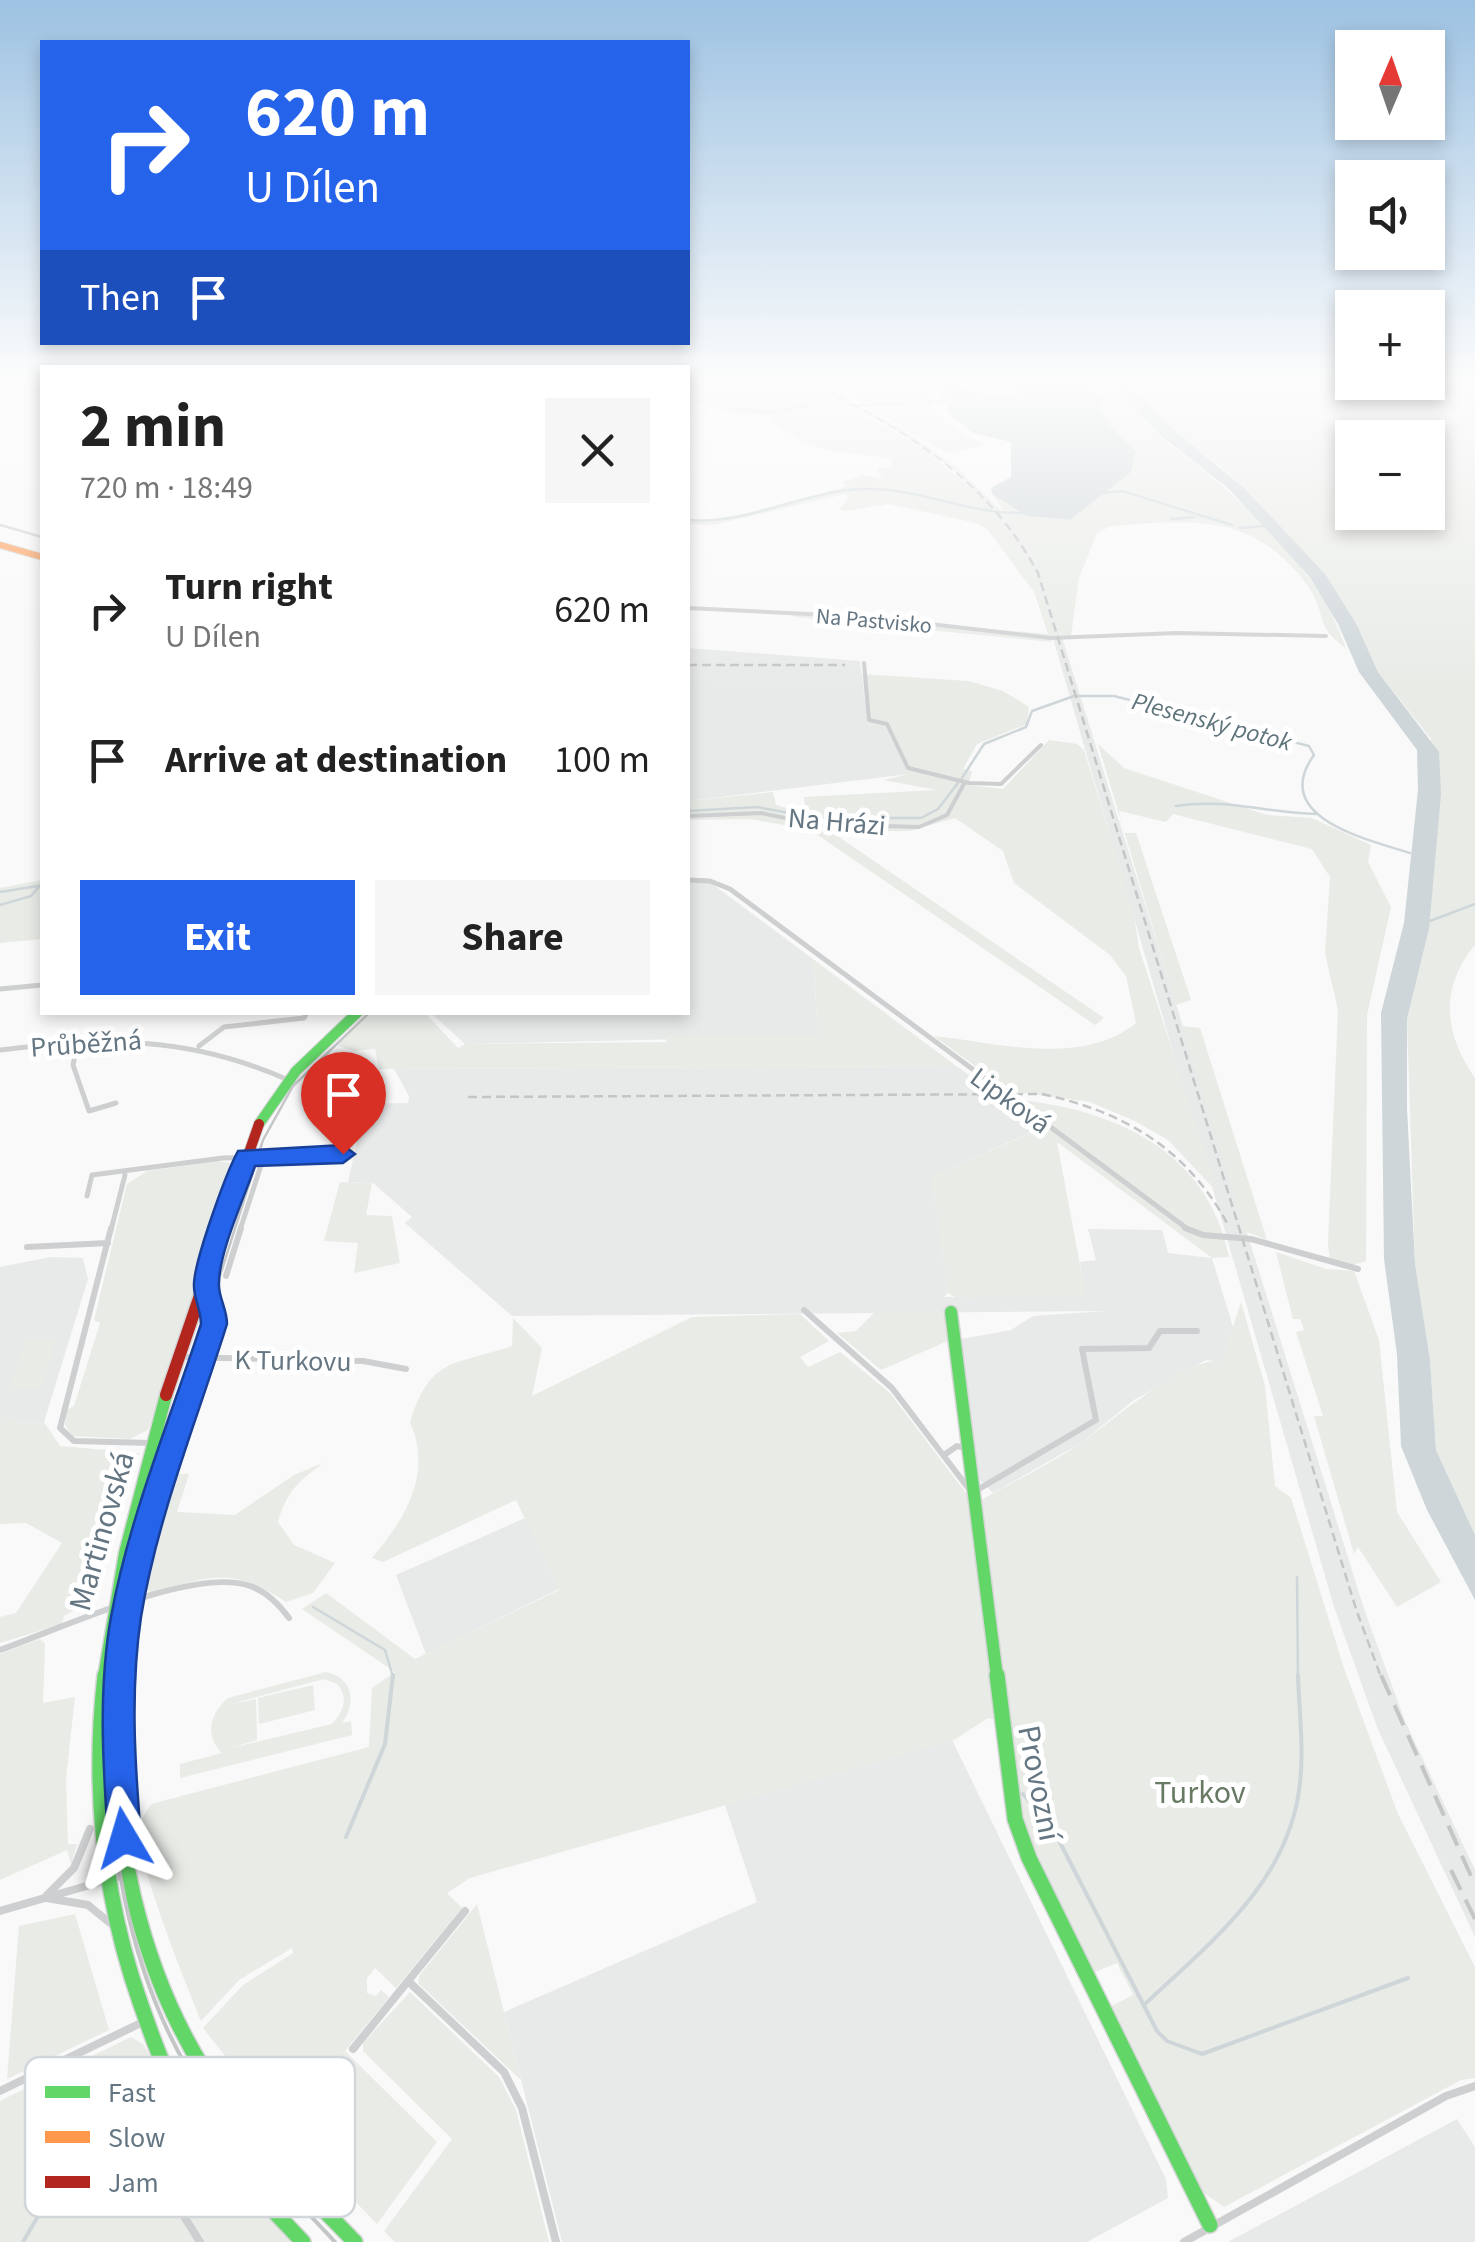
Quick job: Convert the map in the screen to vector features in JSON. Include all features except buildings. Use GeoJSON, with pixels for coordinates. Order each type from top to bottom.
{"type":"FeatureCollection","features":[{"type":"Feature","properties":{"kind":"street"},"geometry":{"type":"LineString","coordinates":[[0,526],[40,536]]}},
{"type":"Feature","properties":{"kind":"street"},"geometry":{"type":"LineString","coordinates":[[0,545],[40,556]]}},
{"type":"Feature","properties":{"kind":"street","name":"Na Pastvisko"},"geometry":{"type":"LineString","coordinates":[[690,608],[870,618],[1060,638],[1176,633],[1326,636]]}},
{"type":"Feature","properties":{"kind":"street"},"geometry":{"type":"LineString","coordinates":[[864,663],[869,720],[887,724],[908,768],[965,782],[1002,784],[1041,746]]}},
{"type":"Feature","properties":{"kind":"street","name":"Na Hrázi"},"geometry":{"type":"LineString","coordinates":[[690,816],[760,814],[814,824],[918,827],[947,815],[965,782]]}},
{"type":"Feature","properties":{"kind":"street","name":"Lipková"},"geometry":{"type":"LineString","coordinates":[[690,880],[710,881],[730,889],[1188,1230],[1199,1236],[1251,1239],[1325,1266],[1358,1270]]}},
{"type":"Feature","properties":{"kind":"street"},"geometry":{"type":"LineString","coordinates":[[0,989],[40,984]]}},
{"type":"Feature","properties":{"kind":"street"},"geometry":{"type":"LineString","coordinates":[[199,1046],[217,1029],[306,1015]]}},
{"type":"Feature","properties":{"kind":"street","name":"Martinovská"},"geometry":{"type":"LineString","coordinates":[[160,2057],[142,2022],[110,1922],[90,1829],[89,1728],[101,1615],[152,1442],[266,1106],[286,1079],[355,1015]]}},
{"type":"Feature","properties":{"kind":"street","name":"Průběžná"},"geometry":{"type":"LineString","coordinates":[[0,1050],[147,1038],[199,1046],[286,1079]]}},
{"type":"Feature","properties":{"kind":"street"},"geometry":{"type":"LineString","coordinates":[[78,1042],[73,1065],[89,1112],[116,1102]]}},
{"type":"Feature","properties":{"kind":"street"},"geometry":{"type":"LineString","coordinates":[[87,1196],[92,1175],[246,1157],[343,1155],[353,1106],[346,1095],[352,1070]]}},
{"type":"Feature","properties":{"kind":"street"},"geometry":{"type":"LineString","coordinates":[[226,1276],[264,1156]]}},
{"type":"Feature","properties":{"kind":"street"},"geometry":{"type":"LineString","coordinates":[[126,1174],[60,1428],[74,1441],[152,1442]]}},
{"type":"Feature","properties":{"kind":"street"},"geometry":{"type":"LineString","coordinates":[[27,1248],[108,1243]]}},
{"type":"Feature","properties":{"kind":"street","name":"Martinovská"},"geometry":{"type":"LineString","coordinates":[[196,2057],[167,1992],[131,1873],[120,1808],[117,1752],[128,1605],[215,1317],[206,1287],[213,1256]]}},
{"type":"Feature","properties":{"kind":"street"},"geometry":{"type":"LineString","coordinates":[[804,1310],[892,1388],[972,1492],[1096,1420],[1082,1348],[1149,1348],[1160,1331],[1196,1331]]}},
{"type":"Feature","properties":{"kind":"street","name":"Provozní"},"geometry":{"type":"LineString","coordinates":[[951,1312],[1015,1819],[1028,1858],[1210,2225]]}},
{"type":"Feature","properties":{"kind":"street","name":"K Turkovu"},"geometry":{"type":"LineString","coordinates":[[180,1358],[363,1362],[406,1369]]}},
{"type":"Feature","properties":{"kind":"street"},"geometry":{"type":"LineString","coordinates":[[944,1455],[958,1446],[967,1449]]}},
{"type":"Feature","properties":{"kind":"street"},"geometry":{"type":"LineString","coordinates":[[0,1650],[128,1605],[205,1584],[244,1584],[278,1603],[289,1618]]}},
{"type":"Feature","properties":{"kind":"street","name":"Martinovská"},"geometry":{"type":"LineString","coordinates":[[44,1898],[74,1868],[90,1829]]}},
{"type":"Feature","properties":{"kind":"street"},"geometry":{"type":"LineString","coordinates":[[0,1910],[131,1873]]}},
{"type":"Feature","properties":{"kind":"street"},"geometry":{"type":"LineString","coordinates":[[44,1898],[88,1905],[110,1922]]}},
{"type":"Feature","properties":{"kind":"street"},"geometry":{"type":"LineString","coordinates":[[353,2049],[465,1912]]}},
{"type":"Feature","properties":{"kind":"street"},"geometry":{"type":"LineString","coordinates":[[408,1981],[504,2072],[522,2108],[556,2242]]}},
{"type":"Feature","properties":{"kind":"street"},"geometry":{"type":"LineString","coordinates":[[70,2057],[142,2022]]}},
{"type":"Feature","properties":{"kind":"street"},"geometry":{"type":"LineString","coordinates":[[0,2091],[25,2079]]}},
{"type":"Feature","properties":{"kind":"street"},"geometry":{"type":"LineString","coordinates":[[1184,2242],[1446,2096],[1475,2086]]}},
{"type":"Feature","properties":{"kind":"street","name":"Martinovská"},"geometry":{"type":"LineString","coordinates":[[281,2217],[303,2242]]}},
{"type":"Feature","properties":{"kind":"street","name":"Martinovská"},"geometry":{"type":"LineString","coordinates":[[332,2217],[355,2242]]}},
{"type":"Feature","properties":{"kind":"street"},"geometry":{"type":"LineString","coordinates":[[185,2218],[200,2242]]}},
{"type":"Feature","properties":{"kind":"shaded area"},"geometry":{"type":"Polygon","coordinates":[[[965,482],[972,482],[1009,518],[1042,573],[1364,1609],[1405,1721],[1475,1870],[1475,1937],[1377,1727],[1334,1607],[1034,573],[1002,519],[965,482]]]}},
{"type":"Feature","properties":{"kind":"shaded area"},"geometry":{"type":"Polygon","coordinates":[[[1003,482],[1119,482],[1070,520],[1027,516],[992,494],[991,488],[1003,482]]]}},
{"type":"Feature","properties":{"kind":"shaded area"},"geometry":{"type":"Polygon","coordinates":[[[1220,482],[1236,482],[1244,488],[1326,575],[1357,625],[1378,672],[1439,752],[1441,794],[1429,929],[1407,1019],[1407,1108],[1415,1264],[1430,1360],[1436,1450],[1475,1535],[1475,1600],[1427,1510],[1401,1446],[1397,1354],[1384,1259],[1381,1013],[1404,923],[1418,790],[1417,750],[1359,672],[1338,624],[1309,576],[1220,482]]]}},
{"type":"Feature","properties":{"kind":"shaded area"},"geometry":{"type":"Polygon","coordinates":[[[690,648],[860,661],[868,726],[886,725],[909,774],[690,801],[690,648]]]}},
{"type":"Feature","properties":{"kind":"shaded area"},"geometry":{"type":"Polygon","coordinates":[[[690,883],[711,883],[813,959],[818,1036],[465,1044],[433,1015],[690,1015],[690,883]]]}},
{"type":"Feature","properties":{"kind":"shaded area"},"geometry":{"type":"Polygon","coordinates":[[[956,1066],[979,1082],[981,1098],[999,1098],[1040,1128],[932,1177],[948,1292],[944,1297],[1085,1297],[1080,1262],[1096,1260],[1088,1229],[1162,1230],[1168,1253],[1212,1258],[1233,1327],[1222,1362],[1206,1360],[1134,1400],[1081,1443],[993,1493],[975,1475],[961,1339],[1011,1330],[1033,1316],[1106,1311],[512,1316],[405,1223],[412,1217],[373,1183],[348,1182],[358,1137],[351,1136],[358,1104],[408,1103],[409,1096],[394,1069],[956,1066]]]}},
{"type":"Feature","properties":{"kind":"shaded area"},"geometry":{"type":"Polygon","coordinates":[[[51,1257],[83,1258],[88,1279],[44,1422],[21,1423],[0,1415],[0,1267],[51,1257]]]}},
{"type":"Feature","properties":{"kind":"shaded area"},"geometry":{"type":"Polygon","coordinates":[[[525,1518],[559,1589],[426,1654],[396,1575],[525,1518]]]}},
{"type":"Feature","properties":{"kind":"shaded area"},"geometry":{"type":"Polygon","coordinates":[[[952,1740],[1166,2179],[1168,2198],[1087,2242],[562,2242],[504,2012],[757,1902],[725,1805],[952,1740]]]}},
{"type":"Feature","properties":{"kind":"shaded area"},"geometry":{"type":"Polygon","coordinates":[[[1457,2119],[1475,2147],[1475,2242],[1228,2242],[1457,2119]]]}},
{"type":"Feature","properties":{"kind":"green space"},"geometry":{"type":"Polygon","coordinates":[[[842,482],[963,482],[1004,522],[1031,565],[1055,635],[1051,642],[795,617],[785,611],[1048,634],[1034,592],[987,529],[976,523],[889,504],[846,511],[839,509],[847,500],[846,494],[713,525],[690,524],[690,519],[721,520],[845,487],[842,482]]]}},
{"type":"Feature","properties":{"kind":"green space"},"geometry":{"type":"Polygon","coordinates":[[[1118,482],[1216,482],[1251,512],[1298,563],[1318,590],[1346,649],[1331,636],[1311,590],[1286,561],[1243,533],[1195,523],[1111,526],[1097,533],[1079,578],[1071,636],[1062,636],[1036,562],[992,494],[1027,516],[1070,520],[1118,482]]]}},
{"type":"Feature","properties":{"kind":"green space"},"geometry":{"type":"Polygon","coordinates":[[[1236,482],[1335,482],[1335,530],[1445,530],[1445,482],[1475,482],[1475,945],[1455,978],[1450,1012],[1457,1045],[1475,1078],[1475,1535],[1436,1450],[1430,1360],[1415,1264],[1407,1019],[1429,929],[1431,739],[1378,672],[1357,625],[1326,575],[1236,482]]]}},
{"type":"Feature","properties":{"kind":"green space"},"geometry":{"type":"Polygon","coordinates":[[[862,674],[968,681],[1003,691],[1029,707],[1027,724],[977,744],[963,769],[972,771],[969,785],[1003,789],[1049,740],[1077,744],[1084,750],[1133,910],[1139,948],[1219,1194],[1168,1140],[1135,1121],[1090,1102],[1009,1091],[934,1036],[1012,1047],[1065,1048],[1091,1045],[1136,1023],[1126,976],[1110,955],[1014,883],[1003,851],[955,818],[910,831],[830,831],[1104,1018],[1095,1025],[809,829],[749,819],[690,820],[690,801],[773,792],[776,805],[806,814],[804,797],[937,790],[883,780],[909,774],[886,725],[868,727],[862,674]]]}},
{"type":"Feature","properties":{"kind":"green space"},"geometry":{"type":"Polygon","coordinates":[[[1098,744],[1124,768],[1267,815],[1312,818],[1371,845],[1368,862],[1391,907],[1367,1015],[1366,1261],[1350,1266],[1330,1261],[1328,1244],[1338,1010],[1325,953],[1330,877],[1312,849],[1173,814],[1166,822],[1119,811],[1122,825],[1098,744]]]}},
{"type":"Feature","properties":{"kind":"green space"},"geometry":{"type":"Polygon","coordinates":[[[1125,833],[1136,833],[1191,1000],[1176,1005],[1125,833]]]}},
{"type":"Feature","properties":{"kind":"green space"},"geometry":{"type":"Polygon","coordinates":[[[40,880],[40,939],[0,943],[0,888],[40,880]]]}},
{"type":"Feature","properties":{"kind":"green space"},"geometry":{"type":"Polygon","coordinates":[[[813,959],[956,1066],[379,1069],[375,1049],[353,1051],[337,1045],[368,1015],[427,1015],[458,1048],[465,1044],[666,1042],[667,1036],[818,1036],[813,959]]]}},
{"type":"Feature","properties":{"kind":"green space"},"geometry":{"type":"Polygon","coordinates":[[[1182,1026],[1200,1028],[1267,1240],[1245,1231],[1182,1026]]]}},
{"type":"Feature","properties":{"kind":"green space"},"geometry":{"type":"Polygon","coordinates":[[[999,1098],[1076,1110],[1145,1138],[1174,1159],[1198,1185],[1217,1218],[1229,1257],[1212,1258],[1057,1142],[1086,1297],[956,1298],[948,1293],[932,1177],[1039,1129],[999,1098]]]}},
{"type":"Feature","properties":{"kind":"green space"},"geometry":{"type":"Polygon","coordinates":[[[217,1161],[230,1163],[237,1172],[148,1430],[130,1439],[72,1436],[65,1425],[67,1410],[74,1406],[100,1323],[94,1320],[127,1184],[147,1171],[217,1161]]]}},
{"type":"Feature","properties":{"kind":"green space"},"geometry":{"type":"Polygon","coordinates":[[[340,1182],[372,1183],[366,1215],[392,1216],[400,1263],[354,1273],[358,1243],[324,1241],[340,1182]]]}},
{"type":"Feature","properties":{"kind":"green space"},"geometry":{"type":"Polygon","coordinates":[[[1276,1252],[1326,1269],[1354,1271],[1379,1340],[1397,1512],[1441,1582],[1397,1607],[1358,1547],[1354,1554],[1314,1416],[1323,1416],[1296,1332],[1304,1330],[1300,1319],[1293,1319],[1276,1252]]]}},
{"type":"Feature","properties":{"kind":"green space","name":"Turkov"},"geometry":{"type":"Polygon","coordinates":[[[1241,1302],[1265,1386],[1275,1486],[1291,1498],[1344,1668],[1398,1814],[1475,1967],[1475,2078],[1461,2080],[1224,2207],[1198,2189],[1109,2007],[1133,1995],[1117,1963],[1090,1974],[1031,1854],[1020,1818],[1007,1723],[988,1718],[954,1740],[470,1878],[447,1893],[462,1908],[396,1988],[375,1968],[367,1978],[367,1993],[376,1996],[381,1990],[389,1997],[345,2051],[351,2057],[226,2057],[203,2028],[243,1985],[293,1953],[292,1948],[239,1980],[201,2021],[153,1892],[140,1842],[140,1825],[151,1804],[369,1747],[372,1688],[395,1672],[302,1609],[326,1593],[415,1659],[559,1590],[516,1500],[383,1562],[372,1558],[395,1528],[412,1495],[418,1460],[410,1422],[426,1386],[446,1367],[512,1346],[513,1318],[542,1348],[532,1396],[692,1317],[800,1314],[829,1341],[800,1357],[808,1367],[840,1352],[890,1393],[969,1497],[978,1502],[1069,1451],[1169,1379],[1206,1362],[1222,1361],[1241,1302]]]}},
{"type":"Feature","properties":{"kind":"green space"},"geometry":{"type":"Polygon","coordinates":[[[875,1312],[946,1314],[950,1340],[881,1370],[837,1333],[856,1331],[875,1312]]]}},
{"type":"Feature","properties":{"kind":"green space"},"geometry":{"type":"Polygon","coordinates":[[[56,1340],[42,1388],[10,1390],[25,1341],[56,1340]]]}},
{"type":"Feature","properties":{"kind":"green space"},"geometry":{"type":"Polygon","coordinates":[[[0,1415],[21,1423],[44,1422],[60,1446],[140,1453],[124,1479],[84,1605],[64,1616],[62,1624],[0,1643],[0,1617],[16,1613],[62,1543],[26,1523],[0,1524],[0,1415]]]}},
{"type":"Feature","properties":{"kind":"green space"},"geometry":{"type":"Polygon","coordinates":[[[323,1463],[294,1488],[278,1522],[294,1545],[335,1563],[313,1593],[286,1602],[235,1579],[206,1579],[151,1593],[141,1584],[147,1550],[175,1474],[189,1474],[177,1512],[235,1515],[294,1475],[323,1463]]]}},
{"type":"Feature","properties":{"kind":"green space"},"geometry":{"type":"Polygon","coordinates":[[[40,1639],[45,1644],[43,1703],[75,1697],[66,1779],[68,1844],[77,1844],[71,1864],[67,1850],[0,1880],[0,1654],[40,1639]]]}},
{"type":"Feature","properties":{"kind":"green space"},"geometry":{"type":"Polygon","coordinates":[[[326,1672],[342,1680],[350,1692],[350,1707],[342,1723],[351,1721],[352,1735],[180,1778],[180,1764],[222,1753],[211,1732],[213,1718],[228,1698],[326,1672]],[[324,1679],[231,1704],[256,1699],[257,1740],[231,1748],[332,1724],[343,1704],[337,1684],[324,1679]]]}},
{"type":"Feature","properties":{"kind":"green space"},"geometry":{"type":"Polygon","coordinates":[[[313,1685],[315,1710],[259,1724],[258,1698],[313,1685]]]}},
{"type":"Feature","properties":{"kind":"green space"},"geometry":{"type":"Polygon","coordinates":[[[477,1904],[521,2080],[418,1983],[419,1976],[477,1904]]]}},
{"type":"Feature","properties":{"kind":"green space"},"geometry":{"type":"Polygon","coordinates":[[[75,1914],[109,2030],[53,2057],[25,2057],[25,2070],[7,2079],[19,1926],[75,1914]]]}},
{"type":"Feature","properties":{"kind":"green space"},"geometry":{"type":"Polygon","coordinates":[[[410,1992],[499,2077],[516,2110],[549,2242],[395,2242],[384,2231],[452,2139],[363,2051],[363,2043],[410,1992]]]}},
{"type":"Feature","properties":{"kind":"green space"},"geometry":{"type":"Polygon","coordinates":[[[131,2037],[143,2044],[151,2057],[90,2057],[131,2037]]]}},
{"type":"Feature","properties":{"kind":"green space","name":"Turkov"},"geometry":{"type":"Polygon","coordinates":[[[355,2061],[437,2142],[377,2224],[355,2201],[355,2061]]]}},
{"type":"Feature","properties":{"kind":"green space"},"geometry":{"type":"Polygon","coordinates":[[[25,2089],[25,2217],[272,2217],[294,2242],[0,2242],[0,2101],[25,2089]]]}},
{"type":"Feature","properties":{"kind":"waterway"},"geometry":{"type":"LineString","coordinates":[[690,520],[733,518],[819,495],[863,489],[904,492],[983,510],[1024,513]]}},
{"type":"Feature","properties":{"kind":"waterway"},"geometry":{"type":"LineString","coordinates":[[1104,493],[1122,491],[1232,525]]}},
{"type":"Feature","properties":{"kind":"waterway"},"geometry":{"type":"LineString","coordinates":[[1171,519],[1194,517]]}},
{"type":"Feature","properties":{"kind":"waterway"},"geometry":{"type":"LineString","coordinates":[[1240,528],[1264,526]]}},
{"type":"Feature","properties":{"kind":"waterway","name":"Plesenský potok"},"geometry":{"type":"LineString","coordinates":[[962,778],[984,744],[1026,727],[1032,711],[1074,696],[1114,696],[1309,746],[1314,755],[1303,776],[1304,794],[1313,810],[1348,832],[1410,853]]}},
{"type":"Feature","properties":{"kind":"waterway","name":"Plesenský potok"},"geometry":{"type":"LineString","coordinates":[[690,811],[757,807],[817,818],[921,818],[938,809],[958,783]]}},
{"type":"Feature","properties":{"kind":"waterway"},"geometry":{"type":"LineString","coordinates":[[1176,806],[1211,804],[1316,814]]}},
{"type":"Feature","properties":{"kind":"waterway","name":"Plesenský potok"},"geometry":{"type":"LineString","coordinates":[[0,905],[31,896],[40,885]]}},
{"type":"Feature","properties":{"kind":"waterway"},"geometry":{"type":"LineString","coordinates":[[0,892],[38,886]]}},
{"type":"Feature","properties":{"kind":"waterway"},"geometry":{"type":"LineString","coordinates":[[1430,921],[1475,904]]}},
{"type":"Feature","properties":{"kind":"waterway"},"geometry":{"type":"LineString","coordinates":[[1297,1577],[1298,1677]]}},
{"type":"Feature","properties":{"kind":"waterway"},"geometry":{"type":"LineString","coordinates":[[313,1607],[385,1650],[393,1676]]}},
{"type":"Feature","properties":{"kind":"waterway"},"geometry":{"type":"LineString","coordinates":[[1145,2004],[1244,1907],[1281,1850],[1300,1783],[1298,1675]]}},
{"type":"Feature","properties":{"kind":"waterway"},"geometry":{"type":"LineString","coordinates":[[346,1837],[385,1744],[393,1676]]}},
{"type":"Feature","properties":{"kind":"waterway"},"geometry":{"type":"LineString","coordinates":[[1023,1794],[1053,1829],[1157,2031],[1167,2041],[1202,2054],[1408,1978]]}},
{"type":"Feature","properties":{"kind":"waterway"},"geometry":{"type":"LineString","coordinates":[[23,2242],[37,2217]]}},
{"type":"Feature","properties":{"kind":"tram line"},"geometry":{"type":"LineString","coordinates":[[112,1677],[142,1522],[263,1140],[293,1086],[367,1015]]}},
{"type":"Feature","properties":{"kind":"tram line"},"geometry":{"type":"LineString","coordinates":[[112,1675],[110,1787],[125,1900],[139,1955],[181,2057]]}},
{"type":"Feature","properties":{"kind":"tram line"},"geometry":{"type":"LineString","coordinates":[[311,2217],[335,2242]]}},
{"type":"Feature","properties":{"kind":"railway"},"geometry":{"type":"LineString","coordinates":[[967,482],[992,507],[1038,573],[1356,1609],[1381,1677]]}},
{"type":"Feature","properties":{"kind":"railway"},"geometry":{"type":"LineString","coordinates":[[690,665],[845,665]]}},
{"type":"Feature","properties":{"kind":"railway"},"geometry":{"type":"LineString","coordinates":[[468,1097],[1042,1094],[1100,1111],[1150,1137],[1192,1174],[1227,1223]]}},
{"type":"Feature","properties":{"kind":"railway"},"geometry":{"type":"LineString","coordinates":[[1381,1675],[1475,1885]]}},
{"type":"Feature","properties":{"kind":"railway"},"geometry":{"type":"LineString","coordinates":[[1451,1870],[1475,1919]]}},
{"type":"Feature","properties":{"kind":"traffic: fast"},"geometry":{"type":"LineString","coordinates":[[259,1124],[296,1071],[355,1015]]}},
{"type":"Feature","properties":{"kind":"traffic: fast"},"geometry":{"type":"LineString","coordinates":[[198,2057],[177,2019],[152,1957],[134,1893],[122,1828],[116,1761],[117,1694],[124,1628],[145,1540],[213,1332],[215,1317],[207,1280]]}},
{"type":"Feature","properties":{"kind":"traffic: fast"},"geometry":{"type":"LineString","coordinates":[[951,1312],[1015,1819],[1029,1858],[1210,2225]]}},
{"type":"Feature","properties":{"kind":"traffic: fast"},"geometry":{"type":"LineString","coordinates":[[161,2057],[121,1949],[105,1871],[98,1791],[100,1712],[110,1632],[125,1553],[166,1395]]}},
{"type":"Feature","properties":{"kind":"traffic: fast"},"geometry":{"type":"LineString","coordinates":[[280,2217],[303,2242]]}},
{"type":"Feature","properties":{"kind":"traffic: fast"},"geometry":{"type":"LineString","coordinates":[[331,2217],[355,2242]]}},
{"type":"Feature","properties":{"kind":"traffic: slow"},"geometry":{"type":"LineString","coordinates":[[0,545],[40,556]]}},
{"type":"Feature","properties":{"kind":"traffic: jam"},"geometry":{"type":"LineString","coordinates":[[166,1395],[259,1124]]}},
{"type":"Feature","properties":{"kind":"route"},"geometry":{"type":"LineString","coordinates":[[124,1838],[118,1794],[117,1733],[126,1619],[141,1550],[214,1324],[214,1307],[206,1287],[213,1256],[246,1157],[343,1154]]}}]}
